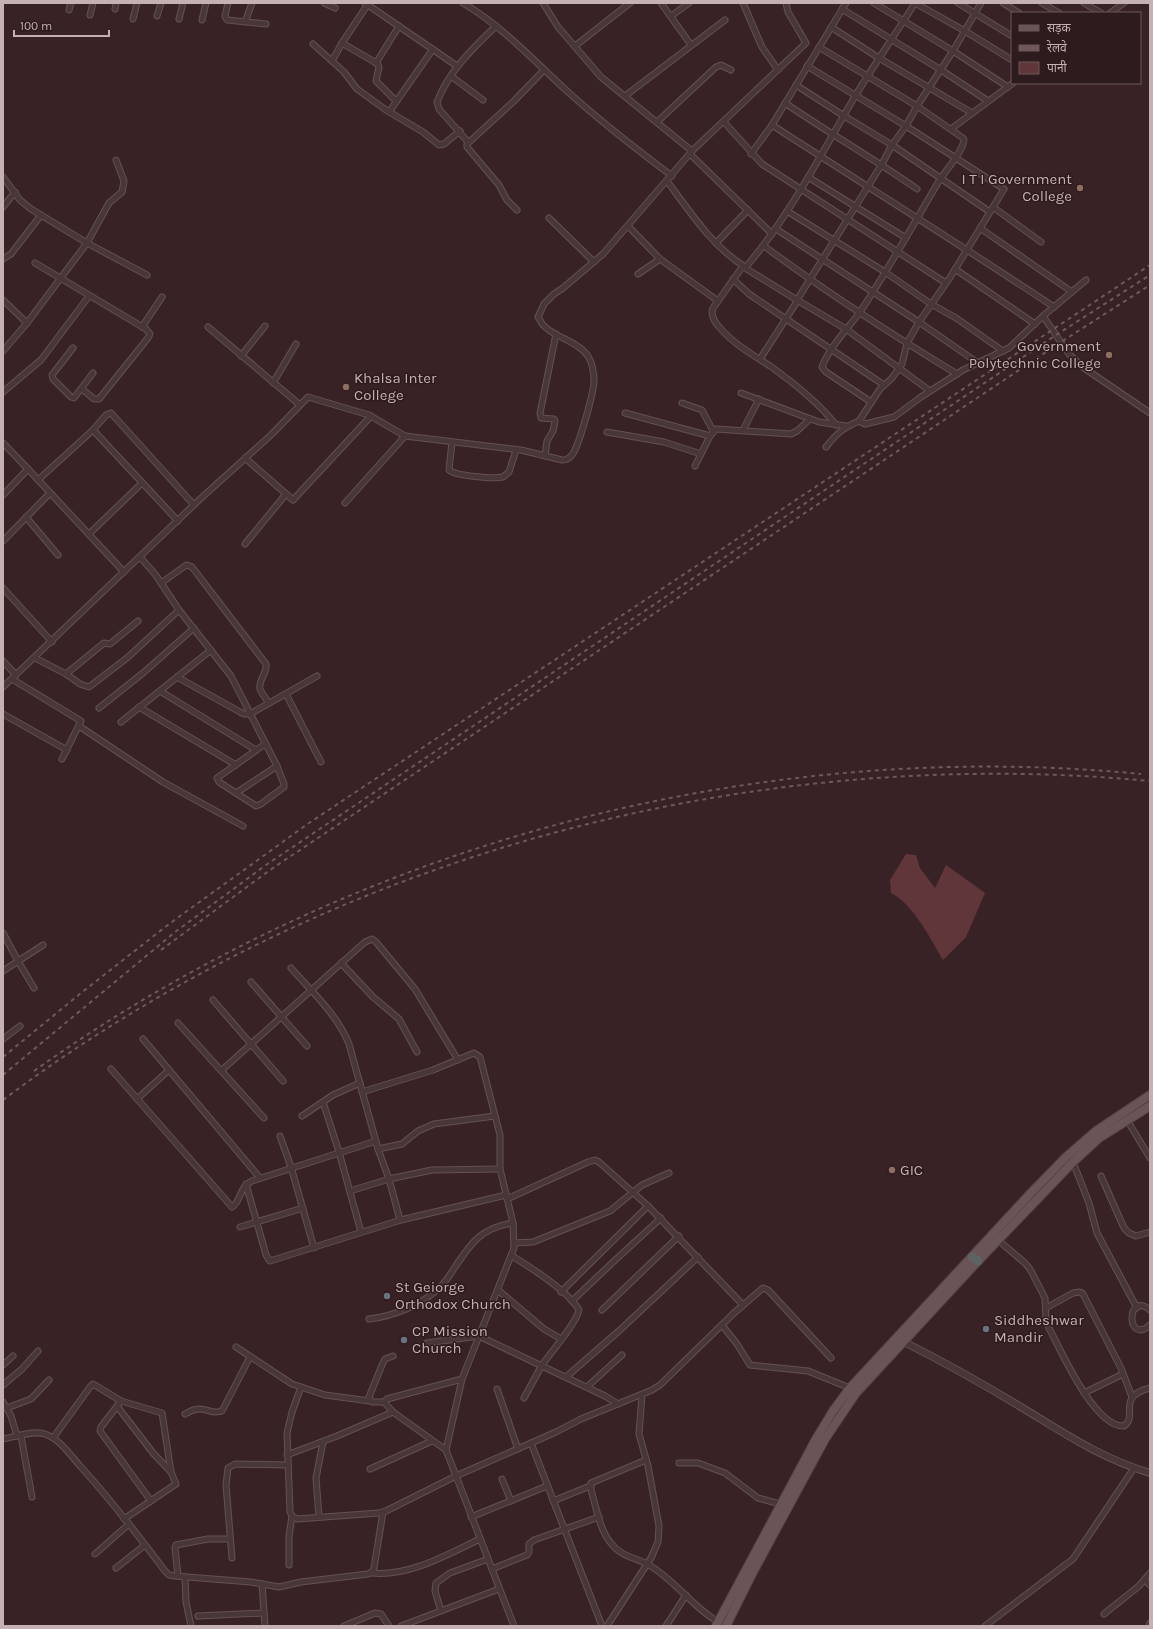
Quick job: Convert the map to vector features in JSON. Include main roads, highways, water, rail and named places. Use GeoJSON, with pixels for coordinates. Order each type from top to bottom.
{"type":"FeatureCollection","features":[{"type":"Feature","properties":{"kind":"main road"},"geometry":{"type":"LineString","coordinates":[[726,1626],[756,1566],[825,1439],[856,1393],[904,1342],[1030,1194],[1083,1142],[1115,1117],[1150,1095]]}},
{"type":"Feature","properties":{"kind":"main road"},"geometry":{"type":"LineString","coordinates":[[717,1624],[816,1439],[833,1411],[850,1388],[975,1259],[998,1240],[1073,1162],[1099,1138],[1150,1106]]}},
{"type":"Feature","properties":{"kind":"water"},"geometry":{"type":"Polygon","coordinates":[[[906,854],[916,855],[920,868],[935,888],[946,865],[985,893],[966,937],[943,960],[921,923],[907,905],[891,893],[890,880],[906,854]]]}},
{"type":"Feature","properties":{"kind":"railway"},"geometry":{"type":"LineString","coordinates":[[3,1057],[169,924],[309,823],[1150,265]]}},
{"type":"Feature","properties":{"kind":"railway"},"geometry":{"type":"LineString","coordinates":[[3,1075],[175,932],[266,865],[1056,335],[1150,275]]}},
{"type":"Feature","properties":{"kind":"railway"},"geometry":{"type":"LineString","coordinates":[[161,950],[270,870],[1061,342],[1150,285]]}},
{"type":"Feature","properties":{"kind":"railway"},"geometry":{"type":"LineString","coordinates":[[34,1071],[157,992],[286,924],[421,868],[561,824],[704,792],[849,773],[995,767],[1141,774]]}},
{"type":"Feature","properties":{"kind":"railway"},"geometry":{"type":"LineString","coordinates":[[3,1100],[129,1015],[263,942],[402,882],[547,835],[695,801],[846,780],[998,774],[1150,781]]}},
{"type":"Feature","properties":{"kind":"place","name":"I T I Government College"},"geometry":{"type":"Point","coordinates":[1080,188]}},
{"type":"Feature","properties":{"kind":"place","name":"Government Polytechnic College"},"geometry":{"type":"Point","coordinates":[1109,355]}},
{"type":"Feature","properties":{"kind":"place","name":"Khalsa Inter College"},"geometry":{"type":"Point","coordinates":[346,387]}},
{"type":"Feature","properties":{"kind":"place","name":"GIC"},"geometry":{"type":"Point","coordinates":[892,1170]}},
{"type":"Feature","properties":{"kind":"place","name":"St Geiorge Orthodox Church"},"geometry":{"type":"Point","coordinates":[387,1296]}},
{"type":"Feature","properties":{"kind":"place","name":"Siddheshwar Mandir"},"geometry":{"type":"Point","coordinates":[986,1329]}},
{"type":"Feature","properties":{"kind":"place","name":"CP Mission Church"},"geometry":{"type":"Point","coordinates":[404,1340]}}]}
